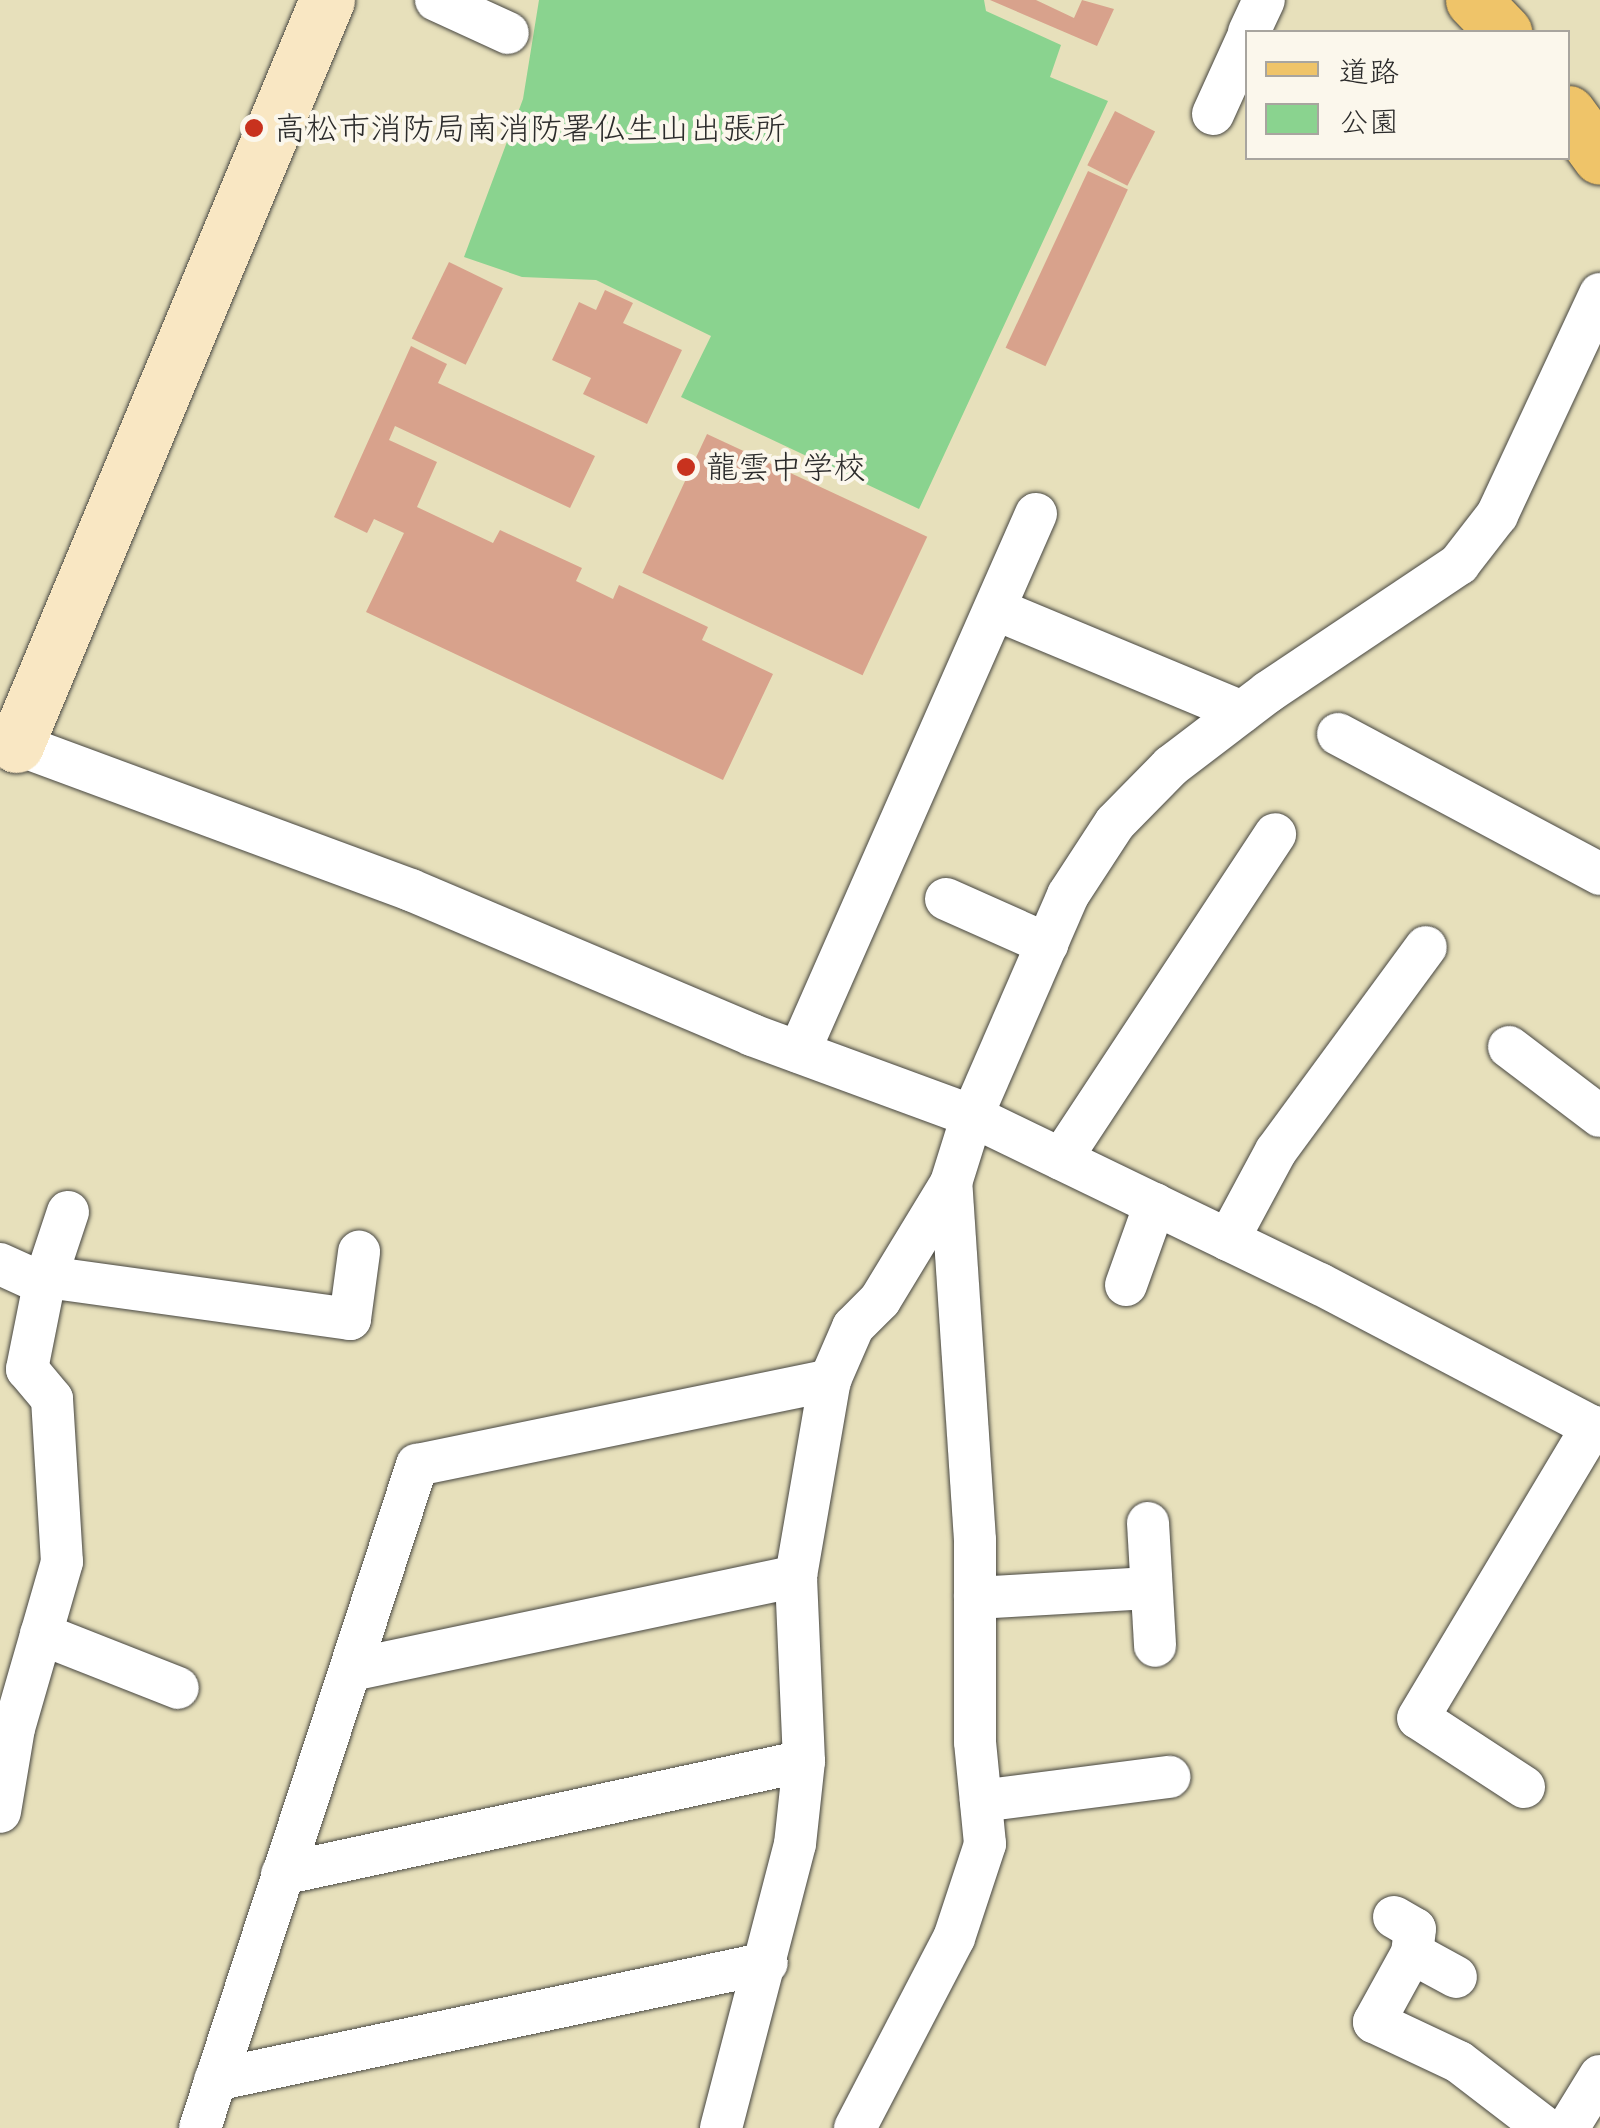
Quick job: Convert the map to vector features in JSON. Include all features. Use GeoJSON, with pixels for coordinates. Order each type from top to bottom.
{"type":"FeatureCollection","features":[{"type":"Feature","properties":{"kind":"main road"},"geometry":{"type":"LineString","coordinates":[[1473,0],[1502,30]]}},
{"type":"Feature","properties":{"kind":"main road"},"geometry":{"type":"LineString","coordinates":[[1570,116],[1600,157]]}},
{"type":"Feature","properties":{"kind":"street"},"geometry":{"type":"LineString","coordinates":[[327,0],[8,742],[393,883],[799,1052],[972,1116],[1228,1240],[1596,1429],[1418,1718],[1524,1787]]}},
{"type":"Feature","properties":{"kind":"street"},"geometry":{"type":"LineString","coordinates":[[436,0],[508,33]]}},
{"type":"Feature","properties":{"kind":"street"},"geometry":{"type":"LineString","coordinates":[[1250,30],[1264,0]]}},
{"type":"Feature","properties":{"kind":"street"},"geometry":{"type":"LineString","coordinates":[[1213,114],[1245,42]]}},
{"type":"Feature","properties":{"kind":"street"},"geometry":{"type":"LineString","coordinates":[[721,2128],[768,1963],[795,1844],[804,1761],[796,1576],[830,1380],[853,1327],[880,1300],[951,1182],[972,1116],[1068,895],[1115,823],[1171,766],[1242,712],[1459,564],[1497,515],[1600,294]]}},
{"type":"Feature","properties":{"kind":"street"},"geometry":{"type":"LineString","coordinates":[[799,1052],[1036,514]]}},
{"type":"Feature","properties":{"kind":"street"},"geometry":{"type":"LineString","coordinates":[[1009,614],[1242,712]]}},
{"type":"Feature","properties":{"kind":"street"},"geometry":{"type":"LineString","coordinates":[[1338,734],[1600,874]]}},
{"type":"Feature","properties":{"kind":"street"},"geometry":{"type":"LineString","coordinates":[[1061,1159],[1275,834]]}},
{"type":"Feature","properties":{"kind":"street"},"geometry":{"type":"LineString","coordinates":[[946,899],[1047,944]]}},
{"type":"Feature","properties":{"kind":"street"},"geometry":{"type":"LineString","coordinates":[[1228,1240],[1276,1151],[1426,947]]}},
{"type":"Feature","properties":{"kind":"street"},"geometry":{"type":"LineString","coordinates":[[1509,1047],[1597,1107]]}},
{"type":"Feature","properties":{"kind":"street"},"geometry":{"type":"LineString","coordinates":[[855,2128],[954,1938],[985,1844],[951,1182]]}},
{"type":"Feature","properties":{"kind":"street"},"geometry":{"type":"LineString","coordinates":[[1126,1285],[1154,1204]]}},
{"type":"Feature","properties":{"kind":"street"},"geometry":{"type":"LineString","coordinates":[[0,1812],[7,1726],[62,1562],[52,1398],[17,1384],[27,1369],[46,1280],[68,1212]]}},
{"type":"Feature","properties":{"kind":"street"},"geometry":{"type":"LineString","coordinates":[[0,1264],[46,1280],[350,1319],[359,1252]]}},
{"type":"Feature","properties":{"kind":"street"},"geometry":{"type":"LineString","coordinates":[[200,2128],[417,1465],[830,1380]]}},
{"type":"Feature","properties":{"kind":"street"},"geometry":{"type":"LineString","coordinates":[[1148,1523],[1155,1646]]}},
{"type":"Feature","properties":{"kind":"street"},"geometry":{"type":"LineString","coordinates":[[351,1670],[796,1576]]}},
{"type":"Feature","properties":{"kind":"street"},"geometry":{"type":"LineString","coordinates":[[975,1598],[1150,1588]]}},
{"type":"Feature","properties":{"kind":"street"},"geometry":{"type":"LineString","coordinates":[[41,1634],[178,1688]]}},
{"type":"Feature","properties":{"kind":"street"},"geometry":{"type":"LineString","coordinates":[[282,1874],[804,1761]]}},
{"type":"Feature","properties":{"kind":"street"},"geometry":{"type":"LineString","coordinates":[[981,1801],[1169,1777]]}},
{"type":"Feature","properties":{"kind":"street"},"geometry":{"type":"LineString","coordinates":[[1456,1977],[1403,1935],[1374,2022],[1459,2062],[1546,2128]]}},
{"type":"Feature","properties":{"kind":"street"},"geometry":{"type":"LineString","coordinates":[[215,2080],[768,1963]]}},
{"type":"Feature","properties":{"kind":"street"},"geometry":{"type":"LineString","coordinates":[[1568,2128],[1600,2076]]}},
{"type":"Feature","properties":{"kind":"green space"},"geometry":{"type":"Polygon","coordinates":[[[539,0],[984,0],[986,11],[1061,45],[1050,77],[1108,101],[919,509],[681,397],[711,336],[596,280],[522,277],[464,257],[523,99],[539,0]]]}},
{"type":"Feature","properties":{"kind":"building"},"geometry":{"type":"Polygon","coordinates":[[[990,0],[1036,0],[1074,18],[1082,0],[1114,9],[1097,46],[990,0]]]}},
{"type":"Feature","properties":{"kind":"building"},"geometry":{"type":"Polygon","coordinates":[[[1115,111],[1155,131],[1127,186],[1087,165],[1115,111]]]}},
{"type":"Feature","properties":{"kind":"building"},"geometry":{"type":"Polygon","coordinates":[[[1088,171],[1128,190],[1045,366],[1006,348],[1088,171]]]}},
{"type":"Feature","properties":{"kind":"building"},"geometry":{"type":"Polygon","coordinates":[[[449,262],[503,288],[466,365],[412,338],[449,262]]]}},
{"type":"Feature","properties":{"kind":"building"},"geometry":{"type":"Polygon","coordinates":[[[605,290],[633,303],[623,323],[682,350],[647,424],[583,394],[591,378],[552,360],[579,302],[596,310],[605,290]]]}},
{"type":"Feature","properties":{"kind":"building"},"geometry":{"type":"Polygon","coordinates":[[[411,346],[447,364],[438,383],[595,456],[570,508],[395,426],[389,440],[437,462],[417,507],[493,543],[500,530],[582,568],[576,581],[613,599],[619,585],[708,627],[702,640],[773,674],[723,780],[366,612],[404,533],[374,519],[367,533],[334,517],[411,346]]]}},
{"type":"Feature","properties":{"kind":"building"},"geometry":{"type":"Polygon","coordinates":[[[707,434],[927,537],[863,675],[642,573],[707,434]]]}},
{"type":"Feature","properties":{"kind":"place","name":"高松市消防局南消防署仏生山出張所"},"geometry":{"type":"Point","coordinates":[254,128]}},
{"type":"Feature","properties":{"kind":"place","name":"龍雲中学校"},"geometry":{"type":"Point","coordinates":[686,467]}}]}
